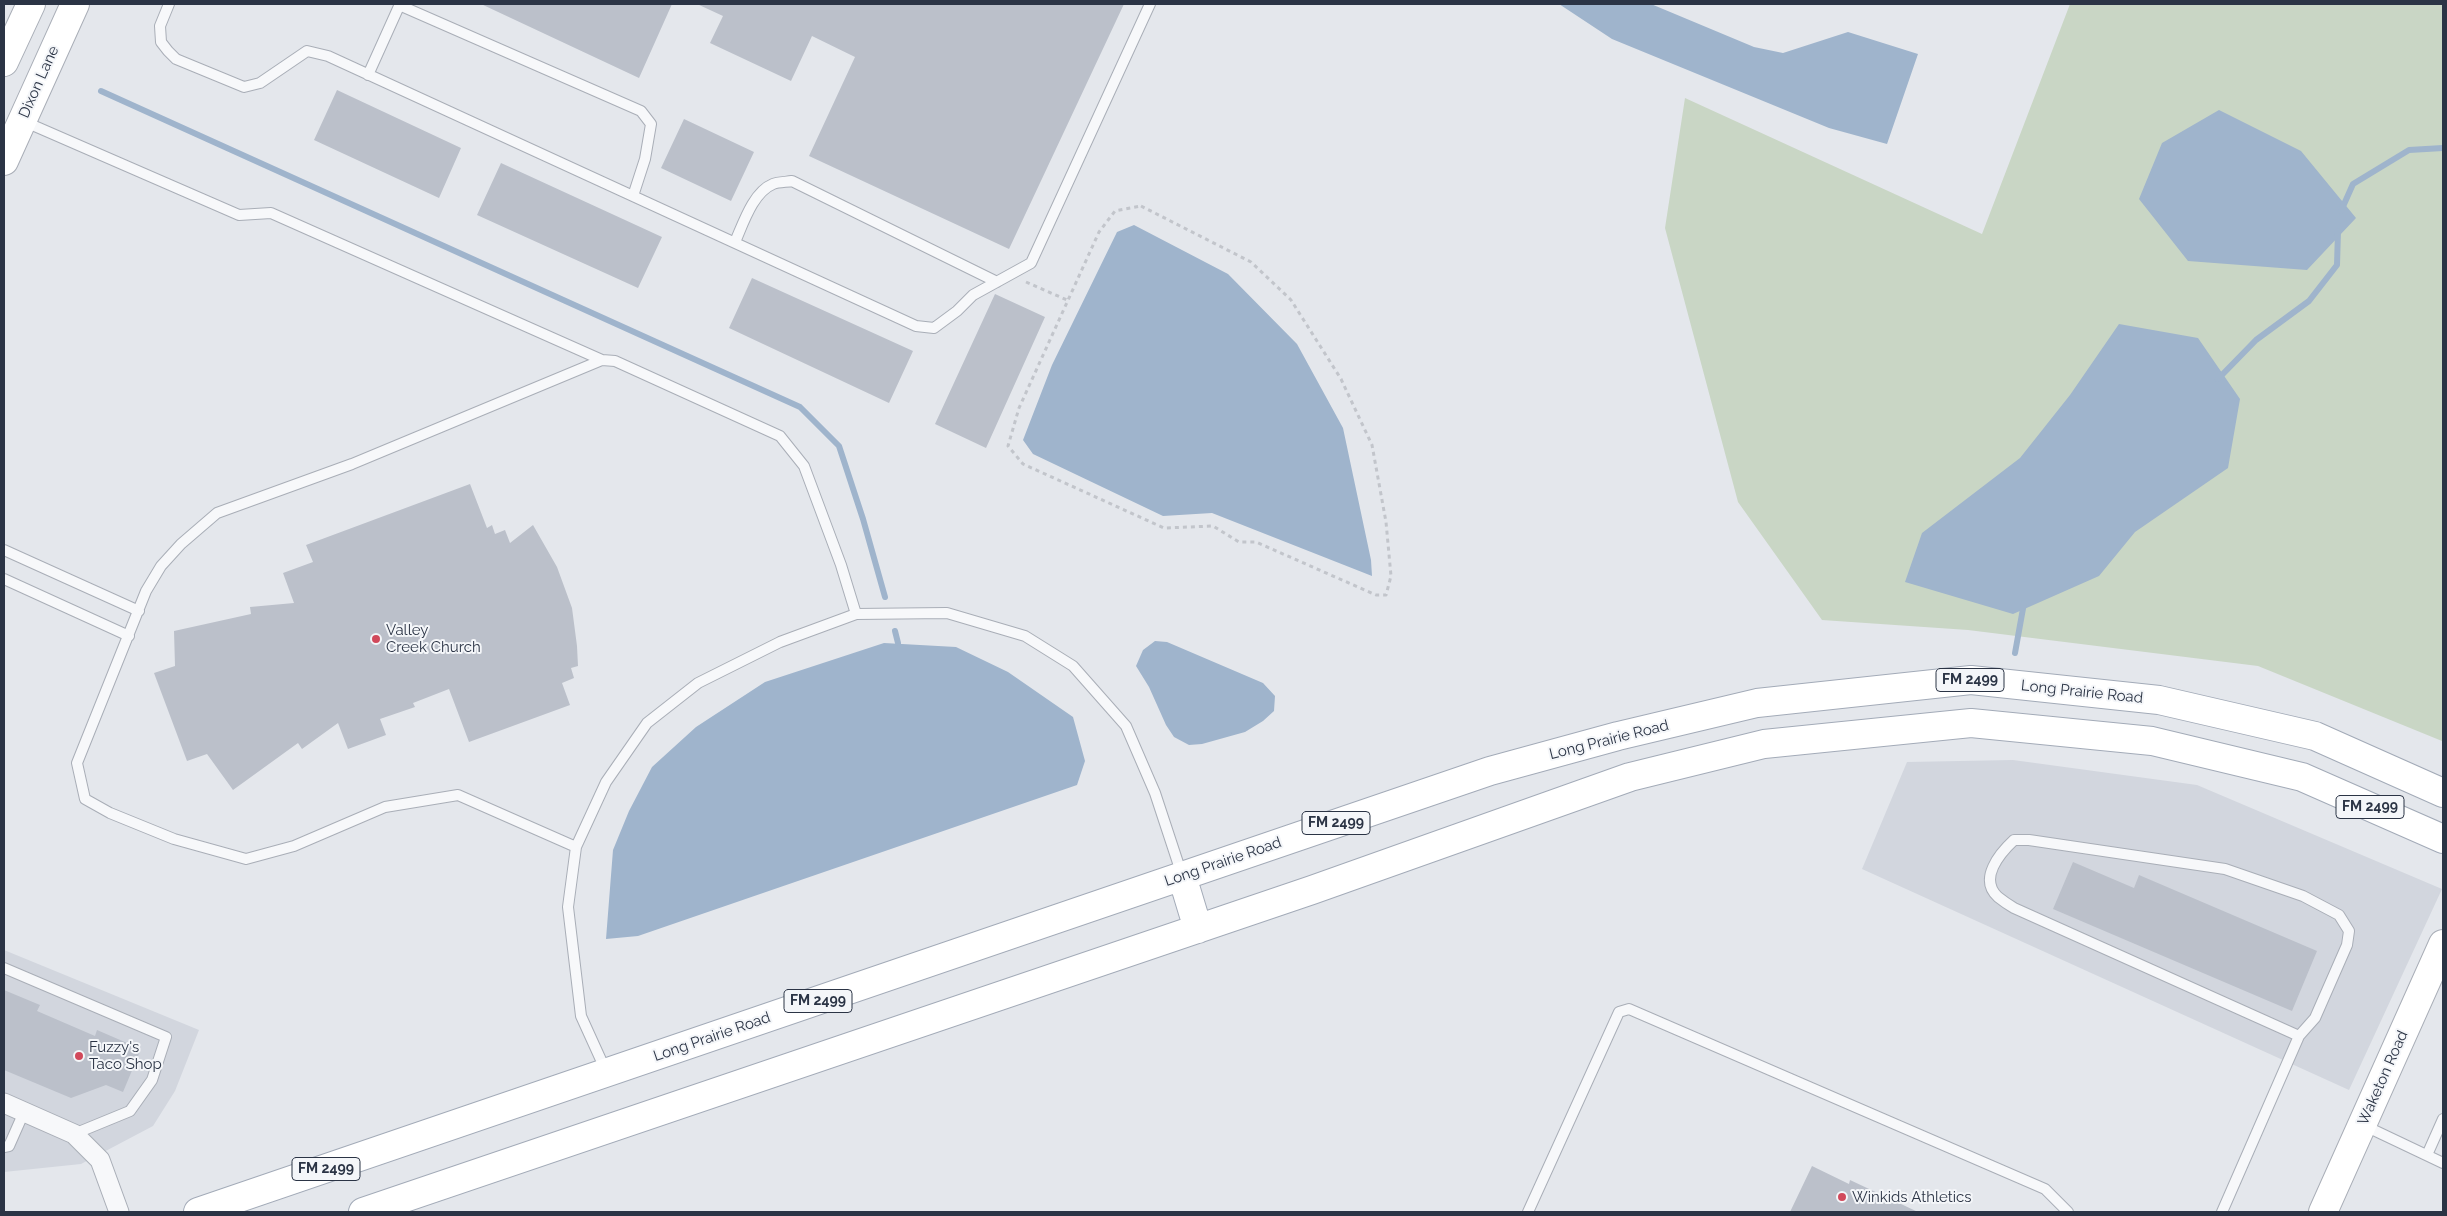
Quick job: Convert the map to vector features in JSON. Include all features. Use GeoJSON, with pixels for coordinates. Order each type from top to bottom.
{"type":"FeatureCollection","features":[{"type":"Feature","properties":{"kind":"main road"},"geometry":{"type":"LineString","coordinates":[[4,62],[31,4]]}},
{"type":"Feature","properties":{"kind":"main road","name":"Dixon Lane"},"geometry":{"type":"LineString","coordinates":[[4,160],[75,4]]}},
{"type":"Feature","properties":{"kind":"main road","name":"Long Prairie Road"},"geometry":{"type":"LineString","coordinates":[[198,1212],[1490,771],[1618,736],[1757,703],[1971,680],[2159,700],[2315,736],[2443,793]]}},
{"type":"Feature","properties":{"kind":"main road","name":"FM 2499"},"geometry":{"type":"LineString","coordinates":[[363,1212],[1198,929],[1630,777],[1764,744],[1971,722],[2152,742],[2302,776],[2443,839]]}},
{"type":"Feature","properties":{"kind":"main road"},"geometry":{"type":"LineString","coordinates":[[1182,876],[1198,929]]}},
{"type":"Feature","properties":{"kind":"main road","name":"Waketon Road"},"geometry":{"type":"LineString","coordinates":[[2323,1212],[2443,944]]}},
{"type":"Feature","properties":{"kind":"street"},"geometry":{"type":"LineString","coordinates":[[4,1103],[74,1134],[100,1160],[119,1212]]}},
{"type":"Feature","properties":{"kind":"lane"},"geometry":{"type":"LineString","coordinates":[[169,4],[160,26],[161,42],[176,59],[244,87],[260,83],[307,51],[328,56],[916,326],[934,328],[958,311],[973,295],[1031,264],[1150,4]]}},
{"type":"Feature","properties":{"kind":"lane"},"geometry":{"type":"LineString","coordinates":[[368,75],[400,4],[641,112],[650,124],[645,159],[632,196]]}},
{"type":"Feature","properties":{"kind":"lane"},"geometry":{"type":"LineString","coordinates":[[22,120],[239,216],[271,213],[602,360],[615,361],[780,436],[804,466],[841,565],[856,614]]}},
{"type":"Feature","properties":{"kind":"lane"},"geometry":{"type":"LineString","coordinates":[[735,242],[752,207],[763,192],[773,184],[792,181],[997,282]]}},
{"type":"Feature","properties":{"kind":"lane"},"geometry":{"type":"LineString","coordinates":[[576,847],[458,795],[385,807],[294,846],[246,859],[174,839],[110,813],[85,799],[77,763],[146,591],[161,566],[181,544],[217,513],[352,464],[602,360]]}},
{"type":"Feature","properties":{"kind":"lane"},"geometry":{"type":"LineString","coordinates":[[4,550],[139,611]]}},
{"type":"Feature","properties":{"kind":"lane"},"geometry":{"type":"LineString","coordinates":[[4,579],[129,636]]}},
{"type":"Feature","properties":{"kind":"lane"},"geometry":{"type":"LineString","coordinates":[[607,1073],[581,1016],[568,907],[576,847],[606,782],[647,723],[698,683],[780,642],[856,614],[947,613],[1025,636],[1073,666],[1126,726],[1155,793],[1182,876]]}},
{"type":"Feature","properties":{"kind":"lane"},"geometry":{"type":"LineString","coordinates":[[2222,1212],[2299,1036],[2315,1018],[2347,946],[2349,931],[2339,915],[2303,896],[2225,869],[2039,841],[2014,840],[2001,852],[1992,866],[1990,883],[1996,896],[2014,908],[2299,1036]]}},
{"type":"Feature","properties":{"kind":"lane"},"geometry":{"type":"LineString","coordinates":[[4,968],[166,1037],[152,1080],[130,1111],[74,1134]]}},
{"type":"Feature","properties":{"kind":"lane"},"geometry":{"type":"LineString","coordinates":[[1528,1212],[1619,1012],[1629,1009],[2045,1189],[2068,1212]]}},
{"type":"Feature","properties":{"kind":"lane"},"geometry":{"type":"LineString","coordinates":[[4,1147],[9,1146],[24,1112]]}},
{"type":"Feature","properties":{"kind":"lane"},"geometry":{"type":"LineString","coordinates":[[2427,1155],[2443,1119]]}},
{"type":"Feature","properties":{"kind":"lane"},"geometry":{"type":"LineString","coordinates":[[2362,1125],[2443,1163]]}},
{"type":"Feature","properties":{"kind":"path"},"geometry":{"type":"LineString","coordinates":[[1141,206],[1251,262],[1292,300],[1341,379],[1372,445],[1386,522],[1391,576],[1386,595],[1376,595],[1256,542],[1239,542],[1213,526],[1164,528],[1023,464],[1008,446],[1019,408],[1067,300],[1099,232],[1115,211],[1141,206]]}},
{"type":"Feature","properties":{"kind":"path"},"geometry":{"type":"LineString","coordinates":[[1010,275],[1067,300]]}},
{"type":"Feature","properties":{"kind":"shaded area"},"geometry":{"type":"Polygon","coordinates":[[[2013,760],[2197,785],[2442,889],[2349,1090],[1862,869],[1907,762],[2013,760]]]}},
{"type":"Feature","properties":{"kind":"shaded area"},"geometry":{"type":"Polygon","coordinates":[[[4,950],[199,1030],[175,1091],[153,1126],[81,1164],[4,1172],[4,950]]]}},
{"type":"Feature","properties":{"kind":"green space"},"geometry":{"type":"Polygon","coordinates":[[[2070,4],[2443,4],[2442,741],[2258,666],[1968,630],[1822,620],[1738,502],[1665,228],[1685,98],[1982,234],[2070,4]]]}},
{"type":"Feature","properties":{"kind":"water"},"geometry":{"type":"Polygon","coordinates":[[[1559,4],[1651,4],[1754,47],[1783,53],[1848,32],[1918,54],[1887,144],[1829,128],[1612,39],[1559,4]]]}},
{"type":"Feature","properties":{"kind":"water"},"geometry":{"type":"Polygon","coordinates":[[[2219,110],[2301,151],[2356,218],[2307,270],[2188,261],[2139,199],[2162,143],[2219,110]]]}},
{"type":"Feature","properties":{"kind":"water"},"geometry":{"type":"Polygon","coordinates":[[[1134,225],[1228,274],[1297,344],[1343,428],[1371,560],[1372,576],[1212,513],[1163,516],[1033,454],[1023,440],[1052,365],[1117,232],[1134,225]]]}},
{"type":"Feature","properties":{"kind":"water"},"geometry":{"type":"Polygon","coordinates":[[[2119,324],[2198,338],[2240,399],[2228,468],[2135,532],[2099,576],[2013,614],[1905,582],[1922,533],[2020,458],[2070,395],[2119,324]]]}},
{"type":"Feature","properties":{"kind":"water"},"geometry":{"type":"Polygon","coordinates":[[[1155,641],[1167,642],[1263,683],[1275,696],[1274,711],[1263,721],[1245,732],[1202,744],[1189,745],[1174,737],[1166,725],[1149,687],[1136,666],[1143,650],[1155,641]]]}},
{"type":"Feature","properties":{"kind":"water"},"geometry":{"type":"Polygon","coordinates":[[[884,643],[956,647],[1008,672],[1073,717],[1085,761],[1077,785],[638,936],[606,939],[613,850],[629,811],[652,767],[696,727],[765,682],[884,643]]]}},
{"type":"Feature","properties":{"kind":"building"},"geometry":{"type":"Polygon","coordinates":[[[481,4],[672,4],[639,78],[481,4]]]}},
{"type":"Feature","properties":{"kind":"building"},"geometry":{"type":"Polygon","coordinates":[[[697,4],[1124,4],[1009,249],[809,156],[855,57],[812,36],[791,81],[710,43],[723,16],[697,4]]]}},
{"type":"Feature","properties":{"kind":"building"},"geometry":{"type":"Polygon","coordinates":[[[337,90],[461,148],[439,198],[314,140],[337,90]]]}},
{"type":"Feature","properties":{"kind":"building"},"geometry":{"type":"Polygon","coordinates":[[[684,119],[754,152],[731,201],[661,168],[684,119]]]}},
{"type":"Feature","properties":{"kind":"building"},"geometry":{"type":"Polygon","coordinates":[[[501,163],[662,237],[638,288],[477,215],[501,163]]]}},
{"type":"Feature","properties":{"kind":"building"},"geometry":{"type":"Polygon","coordinates":[[[752,278],[913,351],[889,403],[729,328],[752,278]]]}},
{"type":"Feature","properties":{"kind":"building"},"geometry":{"type":"Polygon","coordinates":[[[995,294],[1045,317],[986,448],[935,424],[995,294]]]}},
{"type":"Feature","properties":{"kind":"building","name":"Valley Creek Church"},"geometry":{"type":"Polygon","coordinates":[[[470,484],[487,528],[492,525],[495,534],[505,530],[510,543],[533,525],[557,567],[572,608],[577,646],[578,666],[571,668],[574,678],[562,683],[570,705],[469,742],[449,689],[413,703],[415,707],[380,719],[386,735],[348,749],[338,723],[302,749],[298,743],[233,790],[207,754],[187,761],[154,673],[175,666],[174,631],[251,614],[250,607],[294,603],[283,573],[313,562],[306,545],[470,484]]]}},
{"type":"Feature","properties":{"kind":"building"},"geometry":{"type":"Polygon","coordinates":[[[2073,862],[2134,888],[2139,875],[2317,951],[2292,1011],[2053,909],[2073,862]]]}},
{"type":"Feature","properties":{"kind":"building"},"geometry":{"type":"Polygon","coordinates":[[[4,990],[40,1005],[37,1011],[95,1036],[97,1030],[141,1049],[123,1092],[106,1085],[71,1098],[4,1070],[4,990]]]}},
{"type":"Feature","properties":{"kind":"building","name":"Winkids Athletics"},"geometry":{"type":"Polygon","coordinates":[[[1812,1166],[1849,1184],[1850,1180],[1918,1212],[1790,1212],[1812,1166]]]}},
{"type":"Feature","properties":{"kind":"waterway"},"geometry":{"type":"LineString","coordinates":[[101,91],[800,407],[839,446],[863,519],[885,597]]}},
{"type":"Feature","properties":{"kind":"waterway"},"geometry":{"type":"LineString","coordinates":[[2341,211],[2353,184],[2409,150],[2443,148]]}},
{"type":"Feature","properties":{"kind":"waterway"},"geometry":{"type":"LineString","coordinates":[[2218,379],[2256,340],[2309,301],[2337,265],[2338,231]]}},
{"type":"Feature","properties":{"kind":"waterway"},"geometry":{"type":"LineString","coordinates":[[2015,653],[2024,603]]}},
{"type":"Feature","properties":{"kind":"waterway"},"geometry":{"type":"LineString","coordinates":[[895,631],[898,643]]}},
{"type":"Feature","properties":{"kind":"place","name":"Valley Creek Church"},"geometry":{"type":"Point","coordinates":[376,639]}},
{"type":"Feature","properties":{"kind":"place","name":"Fuzzy's Taco Shop"},"geometry":{"type":"Point","coordinates":[79,1056]}},
{"type":"Feature","properties":{"kind":"place","name":"Winkids Athletics"},"geometry":{"type":"Point","coordinates":[1842,1197]}}]}
